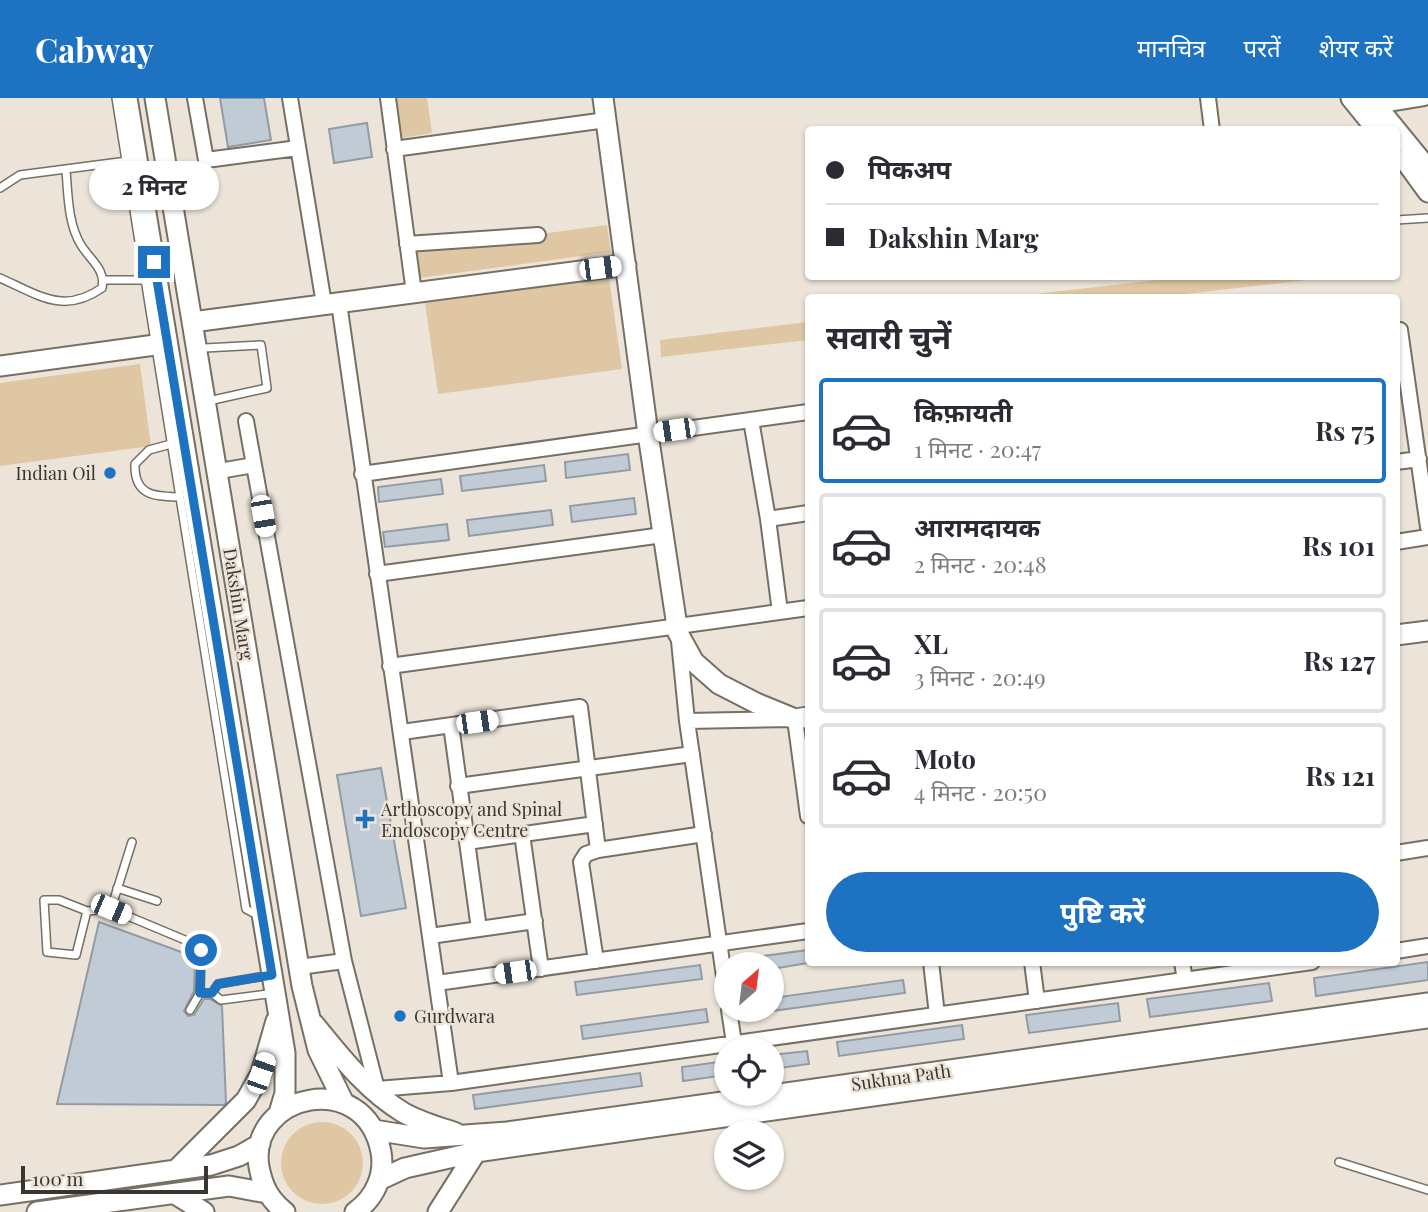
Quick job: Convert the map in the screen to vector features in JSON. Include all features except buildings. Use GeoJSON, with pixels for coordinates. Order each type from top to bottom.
{"type":"FeatureCollection","features":[{"type":"Feature","properties":{"kind":"main road","name":"Dakshin Marg"},"geometry":{"type":"LineString","coordinates":[[127,98],[285,1053],[285,1093],[279,1113]]}},
{"type":"Feature","properties":{"kind":"main road","name":"Dakshin Marg"},"geometry":{"type":"LineString","coordinates":[[155,98],[299,967],[318,1050],[344,1103]]}},
{"type":"Feature","properties":{"kind":"main road"},"geometry":{"type":"LineString","coordinates":[[603,98],[648,434],[678,630],[694,662],[719,684],[756,703],[802,718]]}},
{"type":"Feature","properties":{"kind":"main road"},"geometry":{"type":"LineString","coordinates":[[1364,103],[1375,126]]}},
{"type":"Feature","properties":{"kind":"main road"},"geometry":{"type":"LineString","coordinates":[[1364,103],[1386,126]]}},
{"type":"Feature","properties":{"kind":"main road"},"geometry":{"type":"LineString","coordinates":[[1400,140],[1428,169]]}},
{"type":"Feature","properties":{"kind":"main road"},"geometry":{"type":"LineString","coordinates":[[1400,156],[1428,192]]}},
{"type":"Feature","properties":{"kind":"main road"},"geometry":{"type":"LineString","coordinates":[[200,321],[626,265]]}},
{"type":"Feature","properties":{"kind":"main road"},"geometry":{"type":"LineString","coordinates":[[0,366],[155,345]]}},
{"type":"Feature","properties":{"kind":"main road"},"geometry":{"type":"LineString","coordinates":[[1400,634],[1428,631]]}},
{"type":"Feature","properties":{"kind":"main road","name":"Sukhna Path"},"geometry":{"type":"LineString","coordinates":[[374,1130],[424,1138],[507,1132],[1428,1003]]}},
{"type":"Feature","properties":{"kind":"main road"},"geometry":{"type":"LineString","coordinates":[[176,1170],[246,1100],[261,1073],[278,1013]]}},
{"type":"Feature","properties":{"kind":"main road","name":"Sukhna Path"},"geometry":{"type":"LineString","coordinates":[[379,1180],[405,1168],[440,1158],[477,1152],[1428,1018]]}},
{"type":"Feature","properties":{"kind":"main road"},"geometry":{"type":"LineString","coordinates":[[311,1020],[358,1077],[376,1094],[407,1114],[461,1135]]}},
{"type":"Feature","properties":{"kind":"main road"},"geometry":{"type":"LineString","coordinates":[[285,1212],[262,1185],[258,1157],[260,1144],[263,1135],[279,1113],[301,1101],[319,1098],[344,1103],[364,1116],[374,1130],[383,1160],[379,1180],[368,1201],[357,1211]]}},
{"type":"Feature","properties":{"kind":"main road"},"geometry":{"type":"LineString","coordinates":[[0,1195],[211,1165],[239,1156],[260,1144]]}},
{"type":"Feature","properties":{"kind":"main road"},"geometry":{"type":"LineString","coordinates":[[438,1212],[477,1152]]}},
{"type":"Feature","properties":{"kind":"main road"},"geometry":{"type":"LineString","coordinates":[[37,1212],[229,1186],[267,1193]]}},
{"type":"Feature","properties":{"kind":"main road"},"geometry":{"type":"LineString","coordinates":[[175,1194],[204,1212]]}},
{"type":"Feature","properties":{"kind":"street"},"geometry":{"type":"LineString","coordinates":[[195,98],[206,160],[298,148]]}},
{"type":"Feature","properties":{"kind":"street"},"geometry":{"type":"LineString","coordinates":[[290,98],[298,148],[332,304],[362,474],[402,732],[451,1083]]}},
{"type":"Feature","properties":{"kind":"street"},"geometry":{"type":"LineString","coordinates":[[388,98],[414,293]]}},
{"type":"Feature","properties":{"kind":"street"},"geometry":{"type":"LineString","coordinates":[[1208,98],[1212,126]]}},
{"type":"Feature","properties":{"kind":"street"},"geometry":{"type":"LineString","coordinates":[[1364,103],[1424,98]]}},
{"type":"Feature","properties":{"kind":"street"},"geometry":{"type":"LineString","coordinates":[[394,149],[606,120]]}},
{"type":"Feature","properties":{"kind":"street"},"geometry":{"type":"LineString","coordinates":[[407,244],[538,234]]}},
{"type":"Feature","properties":{"kind":"street"},"geometry":{"type":"LineString","coordinates":[[1400,330],[1402,384],[1419,459],[1428,527]]}},
{"type":"Feature","properties":{"kind":"street"},"geometry":{"type":"LineString","coordinates":[[362,474],[805,412]]}},
{"type":"Feature","properties":{"kind":"street"},"geometry":{"type":"LineString","coordinates":[[751,420],[780,612]]}},
{"type":"Feature","properties":{"kind":"street"},"geometry":{"type":"LineString","coordinates":[[246,421],[344,961],[377,1089],[451,1083],[714,1046]]}},
{"type":"Feature","properties":{"kind":"street"},"geometry":{"type":"LineString","coordinates":[[1400,461],[1419,459]]}},
{"type":"Feature","properties":{"kind":"street"},"geometry":{"type":"LineString","coordinates":[[225,470],[254,465]]}},
{"type":"Feature","properties":{"kind":"street"},"geometry":{"type":"LineString","coordinates":[[768,519],[805,513]]}},
{"type":"Feature","properties":{"kind":"street"},"geometry":{"type":"LineString","coordinates":[[377,575],[663,535]]}},
{"type":"Feature","properties":{"kind":"street"},"geometry":{"type":"LineString","coordinates":[[1400,540],[1428,537]]}},
{"type":"Feature","properties":{"kind":"street"},"geometry":{"type":"LineString","coordinates":[[390,666],[678,630],[805,608]]}},
{"type":"Feature","properties":{"kind":"street"},"geometry":{"type":"LineString","coordinates":[[678,630],[687,721],[721,952]]}},
{"type":"Feature","properties":{"kind":"street"},"geometry":{"type":"LineString","coordinates":[[402,732],[580,707],[598,850]]}},
{"type":"Feature","properties":{"kind":"street"},"geometry":{"type":"LineString","coordinates":[[687,721],[802,718],[805,767]]}},
{"type":"Feature","properties":{"kind":"street"},"geometry":{"type":"LineString","coordinates":[[451,725],[479,929]]}},
{"type":"Feature","properties":{"kind":"street"},"geometry":{"type":"LineString","coordinates":[[458,786],[692,754]]}},
{"type":"Feature","properties":{"kind":"street"},"geometry":{"type":"LineString","coordinates":[[467,842],[596,824]]}},
{"type":"Feature","properties":{"kind":"street"},"geometry":{"type":"LineString","coordinates":[[522,834],[541,969]]}},
{"type":"Feature","properties":{"kind":"street"},"geometry":{"type":"LineString","coordinates":[[596,961],[582,862],[586,854],[704,834]]}},
{"type":"Feature","properties":{"kind":"street"},"geometry":{"type":"LineString","coordinates":[[1400,852],[1428,848]]}},
{"type":"Feature","properties":{"kind":"street"},"geometry":{"type":"LineString","coordinates":[[430,936],[535,921]]}},
{"type":"Feature","properties":{"kind":"street"},"geometry":{"type":"LineString","coordinates":[[437,983],[805,931]]}},
{"type":"Feature","properties":{"kind":"street"},"geometry":{"type":"LineString","coordinates":[[1400,950],[1428,946]]}},
{"type":"Feature","properties":{"kind":"street"},"geometry":{"type":"LineString","coordinates":[[299,967],[344,961]]}},
{"type":"Feature","properties":{"kind":"street"},"geometry":{"type":"LineString","coordinates":[[931,966],[937,1015]]}},
{"type":"Feature","properties":{"kind":"street"},"geometry":{"type":"LineString","coordinates":[[1033,966],[1038,1001]]}},
{"type":"Feature","properties":{"kind":"street"},"geometry":{"type":"LineString","coordinates":[[1183,966],[1185,980]]}},
{"type":"Feature","properties":{"kind":"street"},"geometry":{"type":"LineString","coordinates":[[784,1036],[1284,966]]}},
{"type":"Feature","properties":{"kind":"lane"},"geometry":{"type":"LineString","coordinates":[[116,98],[246,909],[262,919]]}},
{"type":"Feature","properties":{"kind":"lane"},"geometry":{"type":"LineString","coordinates":[[163,98],[295,898],[290,917]]}},
{"type":"Feature","properties":{"kind":"lane"},"geometry":{"type":"LineString","coordinates":[[0,188],[20,175],[127,161]]}},
{"type":"Feature","properties":{"kind":"lane"},"geometry":{"type":"LineString","coordinates":[[0,278],[63,303],[91,295],[102,288],[104,280],[101,271],[81,245],[75,230],[68,204],[66,170]]}},
{"type":"Feature","properties":{"kind":"lane"},"geometry":{"type":"LineString","coordinates":[[1400,220],[1428,218]]}},
{"type":"Feature","properties":{"kind":"lane"},"geometry":{"type":"LineString","coordinates":[[104,280],[145,280]]}},
{"type":"Feature","properties":{"kind":"lane"},"geometry":{"type":"LineString","coordinates":[[205,348],[261,345],[267,388],[213,400]]}},
{"type":"Feature","properties":{"kind":"lane"},"geometry":{"type":"LineString","coordinates":[[171,444],[149,450],[135,464],[135,472],[137,482],[150,495],[179,497]]}},
{"type":"Feature","properties":{"kind":"lane"},"geometry":{"type":"LineString","coordinates":[[111,909],[132,842]]}},
{"type":"Feature","properties":{"kind":"lane"},"geometry":{"type":"LineString","coordinates":[[117,888],[157,901]]}},
{"type":"Feature","properties":{"kind":"lane"},"geometry":{"type":"LineString","coordinates":[[87,911],[76,955],[47,952],[44,900],[59,900],[87,911],[111,909],[185,940],[201,950],[200,993],[190,1010]]}},
{"type":"Feature","properties":{"kind":"lane"},"geometry":{"type":"LineString","coordinates":[[212,993],[218,984],[273,984]]}},
{"type":"Feature","properties":{"kind":"lane"},"geometry":{"type":"LineString","coordinates":[[200,993],[212,993],[221,1000],[273,984]]}},
{"type":"Feature","properties":{"kind":"lane"},"geometry":{"type":"LineString","coordinates":[[1339,1162],[1428,1190]]}},
{"type":"Feature","properties":{"kind":"shaded area"},"geometry":{"type":"Polygon","coordinates":[[[394,98],[427,98],[432,133],[401,138],[394,98]]]}},
{"type":"Feature","properties":{"kind":"shaded area"},"geometry":{"type":"Polygon","coordinates":[[[607,225],[611,252],[419,278],[415,251],[607,225]]]}},
{"type":"Feature","properties":{"kind":"shaded area"},"geometry":{"type":"Polygon","coordinates":[[[609,278],[622,369],[438,394],[425,303],[609,278]]]}},
{"type":"Feature","properties":{"kind":"shaded area"},"geometry":{"type":"Polygon","coordinates":[[[1157,280],[1307,280],[1185,294],[1036,294],[1157,280]]]}},
{"type":"Feature","properties":{"kind":"shaded area"},"geometry":{"type":"Polygon","coordinates":[[[805,322],[805,340],[661,357],[660,340],[805,322]]]}},
{"type":"Feature","properties":{"kind":"shaded area"},"geometry":{"type":"Polygon","coordinates":[[[140,364],[151,446],[0,466],[0,383],[140,364]]]}},
{"type":"Feature","properties":{"kind":"shaded area"},"geometry":{"type":"Polygon","coordinates":[[[322,1122],[338,1125],[351,1134],[360,1147],[363,1163],[360,1179],[351,1192],[338,1201],[322,1204],[306,1201],[293,1192],[284,1179],[281,1163],[284,1147],[293,1134],[306,1125],[322,1122]]]}},
{"type":"Feature","properties":{"kind":"place","name":"Indian Oil"},"geometry":{"type":"Point","coordinates":[110,473]}},
{"type":"Feature","properties":{"kind":"place","name":"Arthoscopy and Spinal Endoscopy Centre"},"geometry":{"type":"Point","coordinates":[365,819]}},
{"type":"Feature","properties":{"kind":"place","name":"Gurdwara"},"geometry":{"type":"Point","coordinates":[400,1016]}},
{"type":"Feature","properties":{"kind":"route"},"geometry":{"type":"LineString","coordinates":[[154,262],[272,975],[218,984],[212,993],[200,993],[201,950]]}}]}
